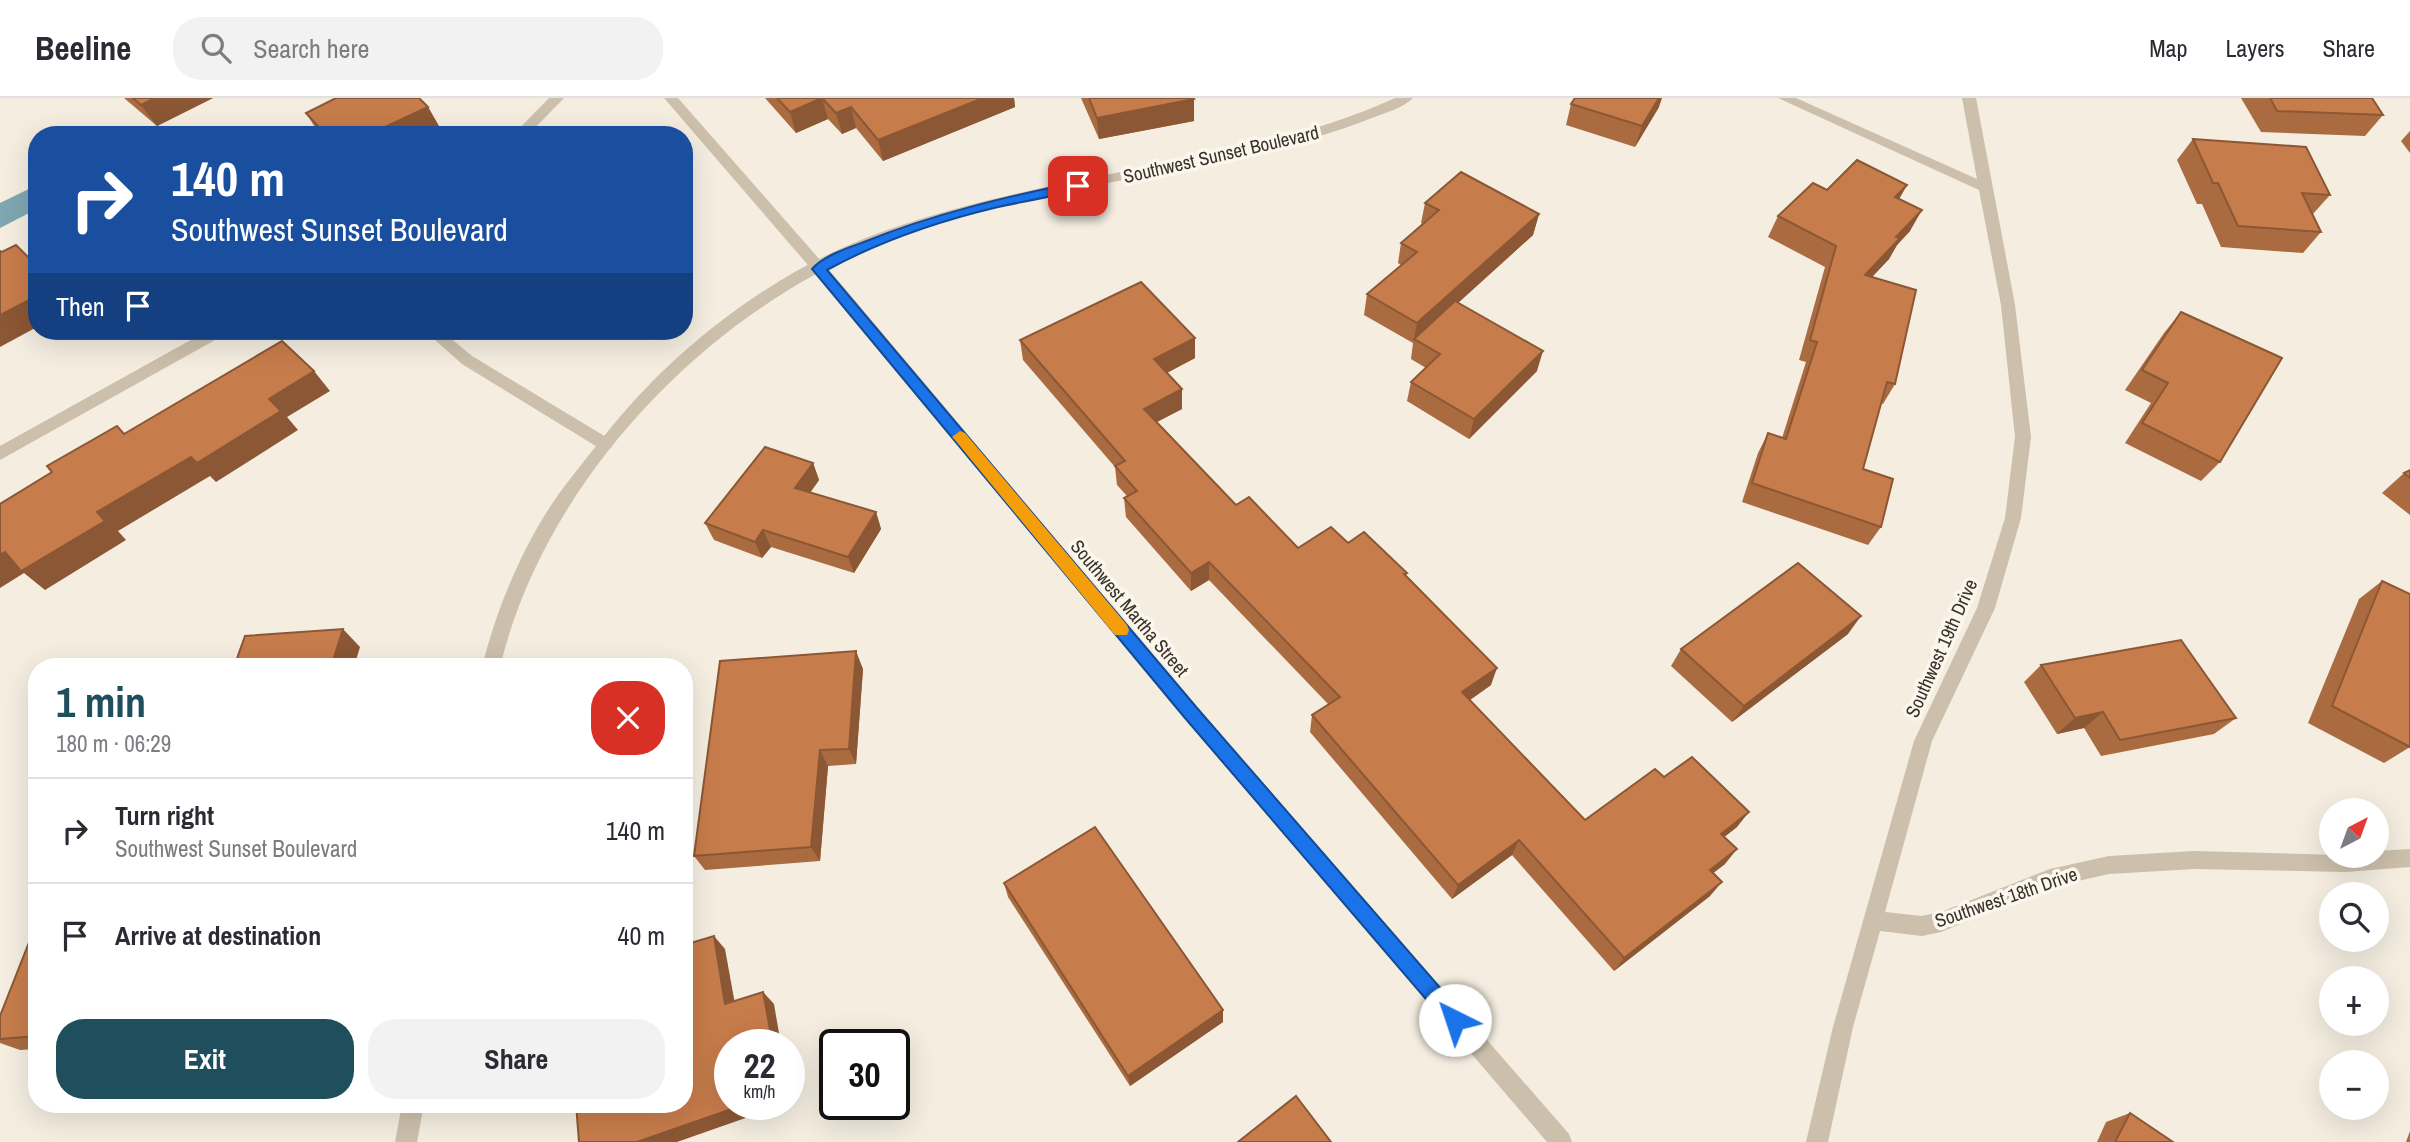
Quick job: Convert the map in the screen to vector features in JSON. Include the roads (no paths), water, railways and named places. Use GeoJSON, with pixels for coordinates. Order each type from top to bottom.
{"type":"FeatureCollection","features":[{"type":"Feature","properties":{"kind":"street"},"geometry":{"type":"LineString","coordinates":[[530,126],[557,98]]}},
{"type":"Feature","properties":{"kind":"street","name":"Southwest Martha Street"},"geometry":{"type":"LineString","coordinates":[[671,98],[772,212],[1200,724],[1561,1142]]}},
{"type":"Feature","properties":{"kind":"street","name":"Southwest Sunset Boulevard"},"geometry":{"type":"LineString","coordinates":[[493,658],[497,638],[553,517],[605,444],[656,387],[729,324],[775,292],[846,254],[915,226],[996,204],[1280,144],[1378,112],[1406,98]]}},
{"type":"Feature","properties":{"kind":"street"},"geometry":{"type":"LineString","coordinates":[[1785,98],[1984,187]]}},
{"type":"Feature","properties":{"kind":"street","name":"Southwest 19th Drive"},"geometry":{"type":"LineString","coordinates":[[1873,920],[1923,741],[1986,608],[2013,518],[2024,437],[2008,305],[1969,98]]}},
{"type":"Feature","properties":{"kind":"street"},"geometry":{"type":"LineString","coordinates":[[0,454],[203,340]]}},
{"type":"Feature","properties":{"kind":"street"},"geometry":{"type":"LineString","coordinates":[[443,340],[467,360],[605,444]]}},
{"type":"Feature","properties":{"kind":"street","name":"Southwest 18th Drive"},"geometry":{"type":"LineString","coordinates":[[1873,920],[1922,926],[1941,922],[2050,878],[2109,864],[2194,860],[2346,863],[2410,859]]}},
{"type":"Feature","properties":{"kind":"street"},"geometry":{"type":"LineString","coordinates":[[1817,1142],[1843,1027],[1873,920]]}},
{"type":"Feature","properties":{"kind":"street"},"geometry":{"type":"LineString","coordinates":[[406,1142],[411,1113]]}},
{"type":"Feature","properties":{"kind":"water"},"geometry":{"type":"Polygon","coordinates":[[[28,189],[28,214],[0,228],[0,203],[28,189]]]}}]}
